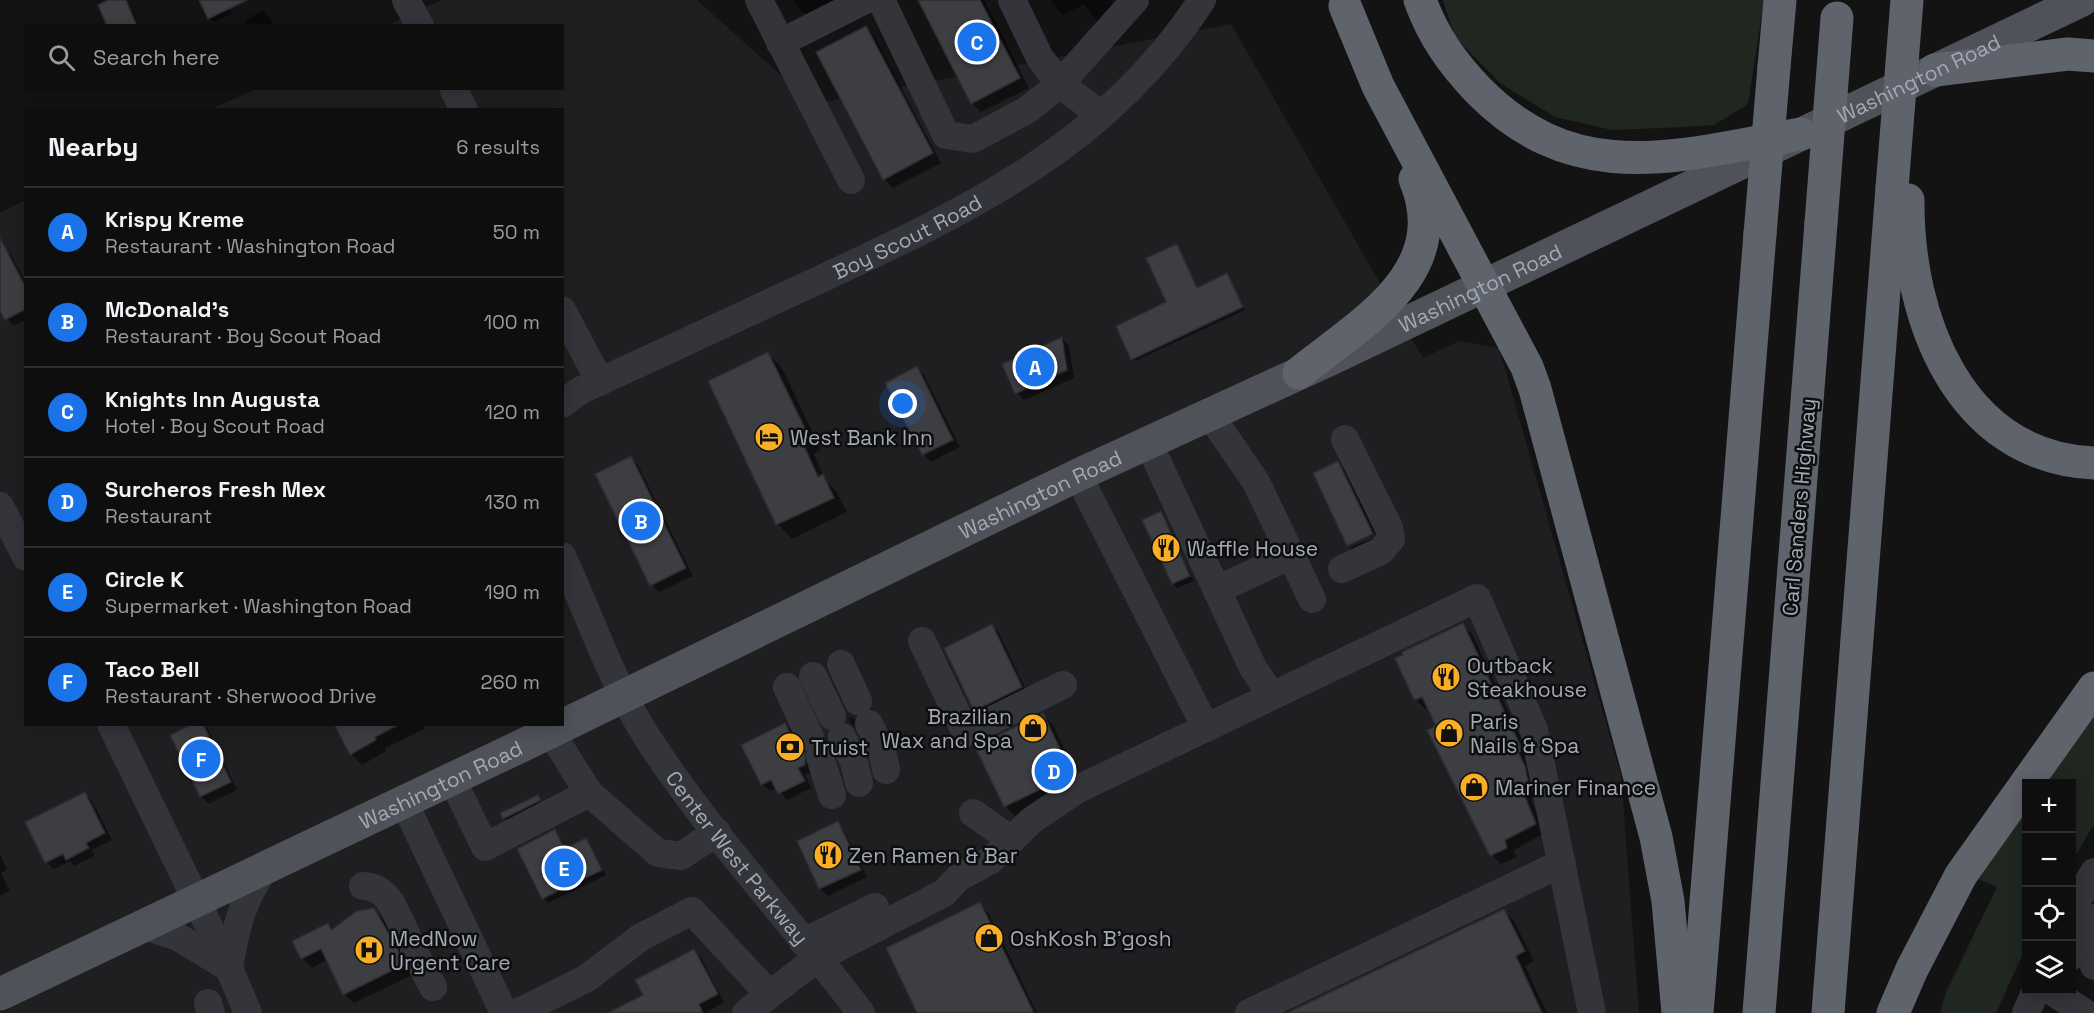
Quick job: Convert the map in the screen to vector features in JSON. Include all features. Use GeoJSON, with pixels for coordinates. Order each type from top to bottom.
{"type":"FeatureCollection","features":[{"type":"Feature","properties":{"kind":"highway"},"geometry":{"type":"LineString","coordinates":[[1420,0],[1429,27],[1443,50],[1494,106],[1517,124],[1567,149],[1603,157],[1656,158],[1800,134]]}},
{"type":"Feature","properties":{"kind":"highway"},"geometry":{"type":"LineString","coordinates":[[1697,1013],[1780,0]]}},
{"type":"Feature","properties":{"kind":"highway"},"geometry":{"type":"LineString","coordinates":[[1344,3],[1378,86],[1527,367],[1535,388],[1656,837],[1668,901],[1678,1013]]}},
{"type":"Feature","properties":{"kind":"highway"},"geometry":{"type":"LineString","coordinates":[[1299,373],[1398,290],[1417,260],[1424,231],[1424,209],[1419,190],[1370,94],[1344,3]]}},
{"type":"Feature","properties":{"kind":"highway"},"geometry":{"type":"LineString","coordinates":[[1827,1013],[1900,184],[1906,8]]}},
{"type":"Feature","properties":{"kind":"highway","name":"Carl Sanders Highway"},"geometry":{"type":"LineString","coordinates":[[1759,1013],[1838,9]]}},
{"type":"Feature","properties":{"kind":"highway"},"geometry":{"type":"LineString","coordinates":[[1935,70],[2068,54],[2094,56]]}},
{"type":"Feature","properties":{"kind":"highway"},"geometry":{"type":"LineString","coordinates":[[1900,184],[1920,303],[1939,355],[1955,382],[1985,420],[2004,433],[2053,457],[2094,463]]}},
{"type":"Feature","properties":{"kind":"highway"},"geometry":{"type":"LineString","coordinates":[[1893,1013],[1961,875],[2094,688]]}},
{"type":"Feature","properties":{"kind":"main road","name":"Washington Road"},"geometry":{"type":"LineString","coordinates":[[564,724],[1078,475],[1149,444],[1484,286],[2082,0]]}},
{"type":"Feature","properties":{"kind":"main road","name":"Washington Road"},"geometry":{"type":"LineString","coordinates":[[0,994],[560,726]]}},
{"type":"Feature","properties":{"kind":"street"},"geometry":{"type":"LineString","coordinates":[[406,0],[419,24]]}},
{"type":"Feature","properties":{"kind":"street"},"geometry":{"type":"LineString","coordinates":[[759,0],[851,180]]}},
{"type":"Feature","properties":{"kind":"street"},"geometry":{"type":"LineString","coordinates":[[780,43],[866,0]]}},
{"type":"Feature","properties":{"kind":"street"},"geometry":{"type":"LineString","coordinates":[[881,0],[946,135],[974,138],[1027,110],[1060,84],[1135,0]]}},
{"type":"Feature","properties":{"kind":"street"},"geometry":{"type":"LineString","coordinates":[[1012,0],[1040,58],[1060,84],[1101,115]]}},
{"type":"Feature","properties":{"kind":"street","name":"Boy Scout Road"},"geometry":{"type":"LineString","coordinates":[[564,403],[581,390],[862,260],[1013,182],[1040,164],[1101,115],[1153,62],[1202,0]]}},
{"type":"Feature","properties":{"kind":"street"},"geometry":{"type":"LineString","coordinates":[[454,90],[463,108]]}},
{"type":"Feature","properties":{"kind":"street"},"geometry":{"type":"LineString","coordinates":[[564,314],[600,381]]}},
{"type":"Feature","properties":{"kind":"street"},"geometry":{"type":"LineString","coordinates":[[1210,415],[1256,482],[1311,599]]}},
{"type":"Feature","properties":{"kind":"street"},"geometry":{"type":"LineString","coordinates":[[1342,569],[1381,551],[1391,539],[1389,528],[1345,439]]}},
{"type":"Feature","properties":{"kind":"street"},"geometry":{"type":"LineString","coordinates":[[1149,444],[1253,668],[1272,696]]}},
{"type":"Feature","properties":{"kind":"street"},"geometry":{"type":"LineString","coordinates":[[1078,475],[1206,728]]}},
{"type":"Feature","properties":{"kind":"street"},"geometry":{"type":"LineString","coordinates":[[0,506],[24,553]]}},
{"type":"Feature","properties":{"kind":"street"},"geometry":{"type":"LineString","coordinates":[[1217,590],[1291,555]]}},
{"type":"Feature","properties":{"kind":"street"},"geometry":{"type":"LineString","coordinates":[[564,561],[622,695]]}},
{"type":"Feature","properties":{"kind":"street"},"geometry":{"type":"LineString","coordinates":[[746,1013],[770,993],[810,951],[944,893],[958,878],[991,860],[1032,820],[1078,789],[1477,598],[1534,730],[1592,1013]]}},
{"type":"Feature","properties":{"kind":"street"},"geometry":{"type":"LineString","coordinates":[[922,641],[966,733],[1063,686]]}},
{"type":"Feature","properties":{"kind":"street"},"geometry":{"type":"LineString","coordinates":[[839,729],[813,676],[839,729],[864,758],[859,783],[826,770],[839,729]]}},
{"type":"Feature","properties":{"kind":"street","name":"Center West Parkway"},"geometry":{"type":"LineString","coordinates":[[622,695],[648,738],[717,832],[861,1013]]}},
{"type":"Feature","properties":{"kind":"street"},"geometry":{"type":"LineString","coordinates":[[112,726],[239,990]]}},
{"type":"Feature","properties":{"kind":"street"},"geometry":{"type":"LineString","coordinates":[[550,731],[589,793],[658,853],[681,856],[717,832]]}},
{"type":"Feature","properties":{"kind":"street"},"geometry":{"type":"LineString","coordinates":[[452,779],[485,847],[589,793]]}},
{"type":"Feature","properties":{"kind":"street"},"geometry":{"type":"LineString","coordinates":[[404,802],[504,1013]]}},
{"type":"Feature","properties":{"kind":"street"},"geometry":{"type":"LineString","coordinates":[[973,813],[1010,839]]}},
{"type":"Feature","properties":{"kind":"street"},"geometry":{"type":"LineString","coordinates":[[1249,1013],[1562,863]]}},
{"type":"Feature","properties":{"kind":"street"},"geometry":{"type":"LineString","coordinates":[[239,990],[236,927],[243,904],[265,868]]}},
{"type":"Feature","properties":{"kind":"street"},"geometry":{"type":"LineString","coordinates":[[2076,902],[2094,872]]}},
{"type":"Feature","properties":{"kind":"street"},"geometry":{"type":"LineString","coordinates":[[363,886],[376,886],[387,896],[433,987]]}},
{"type":"Feature","properties":{"kind":"street"},"geometry":{"type":"LineString","coordinates":[[517,1013],[586,978],[641,937],[692,911],[770,993]]}},
{"type":"Feature","properties":{"kind":"street"},"geometry":{"type":"LineString","coordinates":[[2076,949],[2094,918]]}},
{"type":"Feature","properties":{"kind":"street"},"geometry":{"type":"LineString","coordinates":[[144,926],[178,937],[239,990]]}},
{"type":"Feature","properties":{"kind":"street"},"geometry":{"type":"LineString","coordinates":[[2094,936],[2090,952],[2094,966]]}},
{"type":"Feature","properties":{"kind":"street"},"geometry":{"type":"LineString","coordinates":[[2026,1013],[2034,995]]}},
{"type":"Feature","properties":{"kind":"street"},"geometry":{"type":"LineString","coordinates":[[2058,995],[2085,1013]]}},
{"type":"Feature","properties":{"kind":"shaded area"},"geometry":{"type":"Polygon","coordinates":[[[442,0],[697,0],[813,104],[1231,24],[1423,358],[1459,341],[1499,348],[1621,775],[1639,1013],[0,1013],[0,213],[24,201],[24,726],[564,726],[564,108],[213,108],[254,90],[564,90],[564,24],[390,24],[442,0]]]}},
{"type":"Feature","properties":{"kind":"shaded area"},"geometry":{"type":"Polygon","coordinates":[[[1443,0],[1764,0],[1748,104],[1714,125],[1612,130],[1555,117],[1500,83],[1455,37],[1443,0]]]}},
{"type":"Feature","properties":{"kind":"shaded area"},"geometry":{"type":"Polygon","coordinates":[[[2094,706],[2094,824],[2076,855],[2076,779],[2038,779],[2094,706]]]}},
{"type":"Feature","properties":{"kind":"shaded area"},"geometry":{"type":"Polygon","coordinates":[[[2022,800],[2022,956],[1996,1013],[1940,1013],[1946,992],[1997,887],[1978,879],[2022,800]]]}},
{"type":"Feature","properties":{"kind":"building"},"geometry":{"type":"Polygon","coordinates":[[[108,0],[126,0],[136,24],[106,24],[98,5],[108,0]]]}},
{"type":"Feature","properties":{"kind":"building"},"geometry":{"type":"Polygon","coordinates":[[[199,0],[247,0],[208,19],[199,0]]]}},
{"type":"Feature","properties":{"kind":"building"},"geometry":{"type":"Polygon","coordinates":[[[918,0],[980,0],[1020,78],[971,104],[918,0]]]}},
{"type":"Feature","properties":{"kind":"building"},"geometry":{"type":"Polygon","coordinates":[[[866,26],[933,153],[883,180],[816,52],[866,26]]]}},
{"type":"Feature","properties":{"kind":"building"},"geometry":{"type":"Polygon","coordinates":[[[0,238],[24,284],[24,310],[5,320],[0,311],[0,238]]]}},
{"type":"Feature","properties":{"kind":"building"},"geometry":{"type":"Polygon","coordinates":[[[1177,244],[1197,288],[1227,273],[1243,307],[1131,360],[1116,326],[1166,302],[1146,258],[1177,244]]]}},
{"type":"Feature","properties":{"kind":"building"},"geometry":{"type":"Polygon","coordinates":[[[1062,337],[1067,370],[1015,394],[1002,364],[1062,337]]]}},
{"type":"Feature","properties":{"kind":"building","name":"West Bank Inn"},"geometry":{"type":"Polygon","coordinates":[[[768,352],[808,435],[801,439],[818,477],[823,474],[834,498],[776,525],[708,381],[768,352]]]}},
{"type":"Feature","properties":{"kind":"building"},"geometry":{"type":"Polygon","coordinates":[[[917,366],[953,440],[922,455],[885,383],[917,366]]]}},
{"type":"Feature","properties":{"kind":"building"},"geometry":{"type":"Polygon","coordinates":[[[631,456],[686,568],[650,586],[595,474],[631,456]]]}},
{"type":"Feature","properties":{"kind":"building"},"geometry":{"type":"Polygon","coordinates":[[[1338,461],[1373,534],[1347,546],[1313,473],[1338,461]]]}},
{"type":"Feature","properties":{"kind":"building","name":"Waffle House"},"geometry":{"type":"Polygon","coordinates":[[[1161,511],[1190,576],[1172,584],[1142,520],[1161,511]]]}},
{"type":"Feature","properties":{"kind":"building"},"geometry":{"type":"Polygon","coordinates":[[[1463,623],[1520,745],[1521,751],[1518,752],[1525,766],[1529,786],[1522,789],[1536,824],[1505,840],[1507,848],[1490,856],[1427,730],[1436,726],[1422,697],[1414,700],[1395,658],[1403,655],[1402,652],[1463,623]]]}},
{"type":"Feature","properties":{"kind":"building"},"geometry":{"type":"Polygon","coordinates":[[[992,624],[1022,687],[974,711],[944,648],[992,624]]]}},
{"type":"Feature","properties":{"kind":"building"},"geometry":{"type":"Polygon","coordinates":[[[1043,713],[1072,774],[1004,807],[975,747],[1043,713]]]}},
{"type":"Feature","properties":{"kind":"building"},"geometry":{"type":"Polygon","coordinates":[[[785,723],[795,744],[805,752],[805,765],[798,768],[805,781],[778,794],[771,780],[761,785],[741,745],[785,723]]]}},
{"type":"Feature","properties":{"kind":"building"},"geometry":{"type":"Polygon","coordinates":[[[188,726],[204,726],[231,782],[200,797],[170,735],[188,726]]]}},
{"type":"Feature","properties":{"kind":"building"},"geometry":{"type":"Polygon","coordinates":[[[335,726],[396,726],[375,737],[376,740],[350,755],[335,726]]]}},
{"type":"Feature","properties":{"kind":"building"},"geometry":{"type":"Polygon","coordinates":[[[85,792],[105,833],[86,843],[89,848],[66,860],[63,854],[45,863],[25,822],[85,792]]]}},
{"type":"Feature","properties":{"kind":"building"},"geometry":{"type":"Polygon","coordinates":[[[538,795],[541,800],[503,819],[500,813],[538,795]]]}},
{"type":"Feature","properties":{"kind":"building","name":"Zen Ramen & Bar"},"geometry":{"type":"Polygon","coordinates":[[[838,821],[861,870],[819,889],[797,841],[838,821]]]}},
{"type":"Feature","properties":{"kind":"building"},"geometry":{"type":"Polygon","coordinates":[[[555,829],[564,849],[586,838],[602,870],[542,899],[517,849],[555,829]]]}},
{"type":"Feature","properties":{"kind":"building"},"geometry":{"type":"Polygon","coordinates":[[[980,902],[1034,1013],[917,1013],[886,948],[980,902]]]}},
{"type":"Feature","properties":{"kind":"building","name":"MedNow Urgent Care"},"geometry":{"type":"Polygon","coordinates":[[[374,908],[398,950],[403,965],[343,995],[321,949],[301,959],[292,941],[328,923],[331,930],[357,911],[374,908]]]}},
{"type":"Feature","properties":{"kind":"building"},"geometry":{"type":"Polygon","coordinates":[[[1504,909],[1525,951],[1516,956],[1542,1013],[1287,1013],[1504,909]]]}},
{"type":"Feature","properties":{"kind":"building"},"geometry":{"type":"Polygon","coordinates":[[[694,949],[718,994],[699,1004],[703,1013],[608,1013],[643,995],[635,980],[694,949]]]}},
{"type":"Feature","properties":{"kind":"place","name":"Knights Inn Augusta"},"geometry":{"type":"Point","coordinates":[977,42]}},
{"type":"Feature","properties":{"kind":"place","name":"Krispy Kreme"},"geometry":{"type":"Point","coordinates":[1035,367]}},
{"type":"Feature","properties":{"kind":"place","name":"West Bank Inn"},"geometry":{"type":"Point","coordinates":[769,437]}},
{"type":"Feature","properties":{"kind":"place","name":"McDonald's"},"geometry":{"type":"Point","coordinates":[641,521]}},
{"type":"Feature","properties":{"kind":"place","name":"Waffle House"},"geometry":{"type":"Point","coordinates":[1166,548]}},
{"type":"Feature","properties":{"kind":"place","name":"Outback Steakhouse"},"geometry":{"type":"Point","coordinates":[1446,677]}},
{"type":"Feature","properties":{"kind":"place","name":"Brazilian Wax and Spa"},"geometry":{"type":"Point","coordinates":[1033,728]}},
{"type":"Feature","properties":{"kind":"place","name":"Paris Nails & Spa"},"geometry":{"type":"Point","coordinates":[1449,733]}},
{"type":"Feature","properties":{"kind":"place","name":"Truist"},"geometry":{"type":"Point","coordinates":[790,747]}},
{"type":"Feature","properties":{"kind":"place","name":"Taco Bell"},"geometry":{"type":"Point","coordinates":[201,759]}},
{"type":"Feature","properties":{"kind":"place","name":"Surcheros Fresh Mex"},"geometry":{"type":"Point","coordinates":[1054,771]}},
{"type":"Feature","properties":{"kind":"place","name":"Mariner Finance"},"geometry":{"type":"Point","coordinates":[1474,787]}},
{"type":"Feature","properties":{"kind":"place","name":"Zen Ramen & Bar"},"geometry":{"type":"Point","coordinates":[828,855]}},
{"type":"Feature","properties":{"kind":"place","name":"Circle K"},"geometry":{"type":"Point","coordinates":[564,868]}},
{"type":"Feature","properties":{"kind":"place","name":"OshKosh B'gosh"},"geometry":{"type":"Point","coordinates":[989,938]}},
{"type":"Feature","properties":{"kind":"place","name":"MedNow Urgent Care"},"geometry":{"type":"Point","coordinates":[369,950]}}]}
